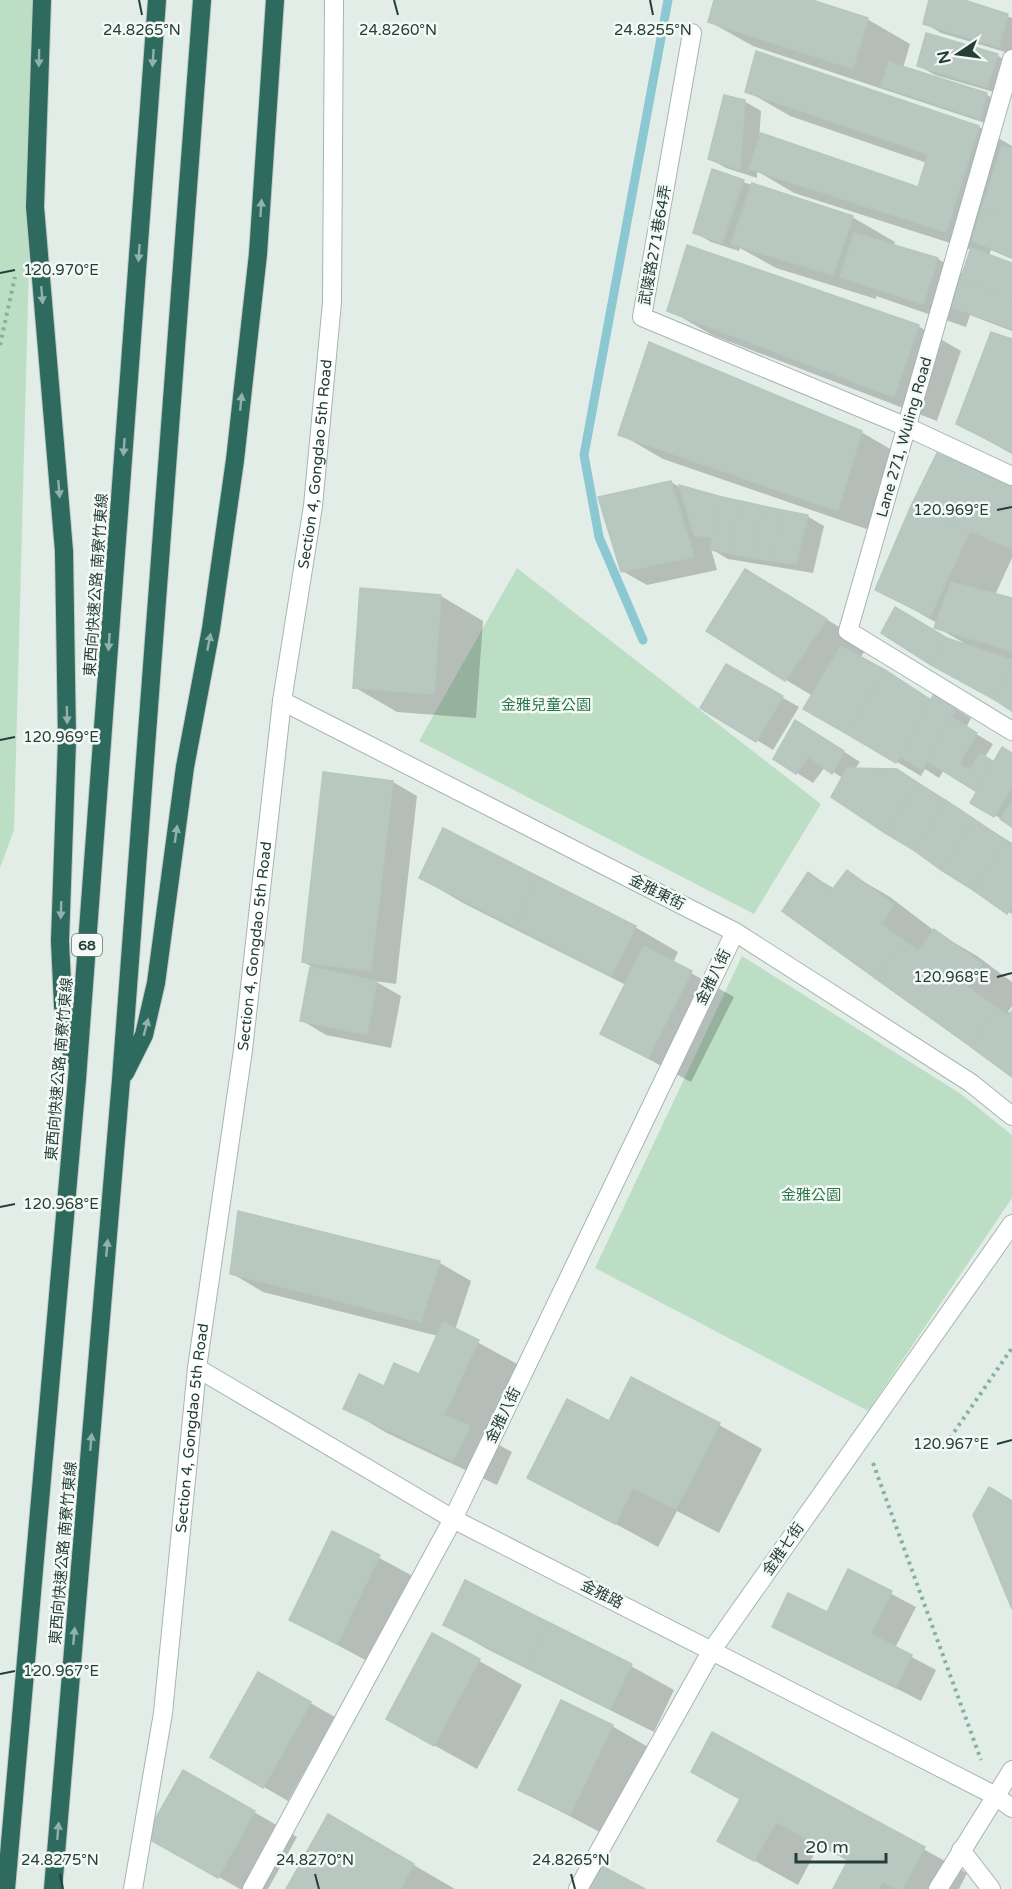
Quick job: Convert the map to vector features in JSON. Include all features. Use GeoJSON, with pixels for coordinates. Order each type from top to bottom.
{"type":"FeatureCollection","features":[{"type":"Feature","properties":{"kind":"highway"},"geometry":{"type":"LineString","coordinates":[[42,0],[35,207],[64,551],[67,740],[60,941],[63,1006],[76,1079]]}},
{"type":"Feature","properties":{"kind":"highway","name":"東西向快速公路 南寮竹東線"},"geometry":{"type":"LineString","coordinates":[[6,1889],[76,1079],[158,0]]}},
{"type":"Feature","properties":{"kind":"highway","name":"東西向快速公路 南寮竹東線"},"geometry":{"type":"LineString","coordinates":[[53,1889],[121,1080],[202,0]]}},
{"type":"Feature","properties":{"kind":"highway"},"geometry":{"type":"LineString","coordinates":[[121,1080],[144,1035],[156,983],[185,767],[211,629],[235,460],[258,254],[275,0]]}},
{"type":"Feature","properties":{"kind":"street","name":"Section 4, Gongdao 5th Road"},"geometry":{"type":"LineString","coordinates":[[133,1889],[163,1713],[197,1368],[243,1050],[282,701],[313,506],[332,302],[334,0]]}},
{"type":"Feature","properties":{"kind":"street","name":"武陵路271巷64弄"},"geometry":{"type":"LineString","coordinates":[[692,33],[642,317],[907,427]]}},
{"type":"Feature","properties":{"kind":"street","name":"Lane 271, Wuling Road"},"geometry":{"type":"LineString","coordinates":[[1012,59],[848,631],[1012,731]]}},
{"type":"Feature","properties":{"kind":"street"},"geometry":{"type":"LineString","coordinates":[[907,427],[1012,476]]}},
{"type":"Feature","properties":{"kind":"street","name":"金雅東街"},"geometry":{"type":"LineString","coordinates":[[282,701],[735,932],[971,1083],[1012,1116]]}},
{"type":"Feature","properties":{"kind":"street","name":"金雅八街"},"geometry":{"type":"LineString","coordinates":[[252,1889],[453,1519],[735,932]]}},
{"type":"Feature","properties":{"kind":"street","name":"金雅七街"},"geometry":{"type":"LineString","coordinates":[[579,1889],[712,1650],[1012,1224]]}},
{"type":"Feature","properties":{"kind":"street","name":"金雅路"},"geometry":{"type":"LineString","coordinates":[[197,1368],[453,1519],[994,1795],[1012,1808]]}},
{"type":"Feature","properties":{"kind":"street"},"geometry":{"type":"LineString","coordinates":[[938,1889],[994,1795],[1012,1770]]}},
{"type":"Feature","properties":{"kind":"street"},"geometry":{"type":"LineString","coordinates":[[961,1850],[991,1889]]}},
{"type":"Feature","properties":{"kind":"path"},"geometry":{"type":"LineString","coordinates":[[950,1438],[1012,1348]]}},
{"type":"Feature","properties":{"kind":"path"},"geometry":{"type":"LineString","coordinates":[[863,1436],[994,1795]]}},
{"type":"Feature","properties":{"kind":"green space"},"geometry":{"type":"Polygon","coordinates":[[[0,0],[36,0],[14,830],[0,868],[0,0]]]}},
{"type":"Feature","properties":{"kind":"green space","name":"金雅兒童公園"},"geometry":{"type":"Polygon","coordinates":[[[517,568],[821,804],[754,914],[419,741],[517,568]]]}},
{"type":"Feature","properties":{"kind":"green space","name":"金雅公園"},"geometry":{"type":"Polygon","coordinates":[[[742,956],[961,1094],[1012,1135],[1012,1198],[868,1411],[595,1268],[742,956]]]}},
{"type":"Feature","properties":{"kind":"building"},"geometry":{"type":"Polygon","coordinates":[[[714,0],[812,0],[868,18],[853,69],[708,22],[714,0]]]}},
{"type":"Feature","properties":{"kind":"building"},"geometry":{"type":"Polygon","coordinates":[[[929,0],[964,0],[1008,14],[999,47],[923,24],[929,0]]]}},
{"type":"Feature","properties":{"kind":"building"},"geometry":{"type":"Polygon","coordinates":[[[926,33],[998,54],[987,87],[917,66],[926,33]]]}},
{"type":"Feature","properties":{"kind":"building"},"geometry":{"type":"Polygon","coordinates":[[[756,51],[979,126],[946,232],[749,169],[761,133],[918,187],[928,154],[745,92],[756,51]]]}},
{"type":"Feature","properties":{"kind":"building"},"geometry":{"type":"Polygon","coordinates":[[[889,62],[987,93],[980,119],[881,86],[889,62]]]}},
{"type":"Feature","properties":{"kind":"building"},"geometry":{"type":"Polygon","coordinates":[[[724,95],[745,100],[740,170],[708,159],[724,95]]]}},
{"type":"Feature","properties":{"kind":"building"},"geometry":{"type":"Polygon","coordinates":[[[1002,146],[1012,149],[1012,218],[982,208],[1002,146]]]}},
{"type":"Feature","properties":{"kind":"building"},"geometry":{"type":"Polygon","coordinates":[[[712,169],[744,180],[722,243],[693,233],[712,169]]]}},
{"type":"Feature","properties":{"kind":"building"},"geometry":{"type":"Polygon","coordinates":[[[752,183],[853,216],[833,275],[731,244],[752,183]]]}},
{"type":"Feature","properties":{"kind":"building"},"geometry":{"type":"Polygon","coordinates":[[[982,208],[1012,218],[1012,257],[972,241],[982,208]]]}},
{"type":"Feature","properties":{"kind":"building"},"geometry":{"type":"Polygon","coordinates":[[[854,233],[938,258],[923,304],[840,277],[854,233]]]}},
{"type":"Feature","properties":{"kind":"building"},"geometry":{"type":"Polygon","coordinates":[[[687,245],[919,325],[894,397],[667,311],[687,245]]]}},
{"type":"Feature","properties":{"kind":"building"},"geometry":{"type":"Polygon","coordinates":[[[971,248],[1012,263],[1012,299],[960,280],[971,248]]]}},
{"type":"Feature","properties":{"kind":"building"},"geometry":{"type":"Polygon","coordinates":[[[960,280],[1012,299],[1012,329],[952,307],[960,280]]]}},
{"type":"Feature","properties":{"kind":"building"},"geometry":{"type":"Polygon","coordinates":[[[991,332],[1012,339],[1012,452],[956,424],[991,332]]]}},
{"type":"Feature","properties":{"kind":"building"},"geometry":{"type":"Polygon","coordinates":[[[649,342],[862,431],[838,511],[618,435],[649,342]]]}},
{"type":"Feature","properties":{"kind":"building"},"geometry":{"type":"Polygon","coordinates":[[[937,453],[1012,486],[1012,549],[911,506],[937,453]]]}},
{"type":"Feature","properties":{"kind":"building"},"geometry":{"type":"Polygon","coordinates":[[[671,481],[694,557],[621,572],[598,497],[671,481]]]}},
{"type":"Feature","properties":{"kind":"building"},"geometry":{"type":"Polygon","coordinates":[[[679,485],[722,497],[713,538],[694,535],[679,485]]]}},
{"type":"Feature","properties":{"kind":"building"},"geometry":{"type":"Polygon","coordinates":[[[722,497],[741,501],[729,553],[710,550],[722,497]]]}},
{"type":"Feature","properties":{"kind":"building"},"geometry":{"type":"Polygon","coordinates":[[[741,501],[763,506],[751,558],[729,553],[741,501]]]}},
{"type":"Feature","properties":{"kind":"building"},"geometry":{"type":"Polygon","coordinates":[[[763,506],[782,510],[772,561],[751,558],[763,506]]]}},
{"type":"Feature","properties":{"kind":"building"},"geometry":{"type":"Polygon","coordinates":[[[911,506],[970,531],[930,617],[875,590],[911,506]]]}},
{"type":"Feature","properties":{"kind":"building"},"geometry":{"type":"Polygon","coordinates":[[[782,510],[808,515],[796,564],[772,561],[782,510]]]}},
{"type":"Feature","properties":{"kind":"building"},"geometry":{"type":"Polygon","coordinates":[[[745,569],[827,619],[785,681],[706,631],[745,569]]]}},
{"type":"Feature","properties":{"kind":"building"},"geometry":{"type":"Polygon","coordinates":[[[951,582],[1012,598],[1012,651],[934,628],[951,582]]]}},
{"type":"Feature","properties":{"kind":"building"},"geometry":{"type":"Polygon","coordinates":[[[360,588],[441,595],[434,694],[353,688],[360,588]]]}},
{"type":"Feature","properties":{"kind":"building"},"geometry":{"type":"Polygon","coordinates":[[[895,607],[947,638],[931,665],[881,633],[895,607]]]}},
{"type":"Feature","properties":{"kind":"building"},"geometry":{"type":"Polygon","coordinates":[[[947,638],[1012,660],[995,700],[931,665],[947,638]]]}},
{"type":"Feature","properties":{"kind":"building"},"geometry":{"type":"Polygon","coordinates":[[[841,646],[885,670],[847,734],[803,709],[841,646]]]}},
{"type":"Feature","properties":{"kind":"building"},"geometry":{"type":"Polygon","coordinates":[[[1012,663],[1012,711],[995,700],[1012,663]]]}},
{"type":"Feature","properties":{"kind":"building"},"geometry":{"type":"Polygon","coordinates":[[[726,664],[783,696],[756,742],[700,708],[726,664]]]}},
{"type":"Feature","properties":{"kind":"building"},"geometry":{"type":"Polygon","coordinates":[[[885,670],[931,700],[896,763],[847,734],[885,670]]]}},
{"type":"Feature","properties":{"kind":"building"},"geometry":{"type":"Polygon","coordinates":[[[934,694],[956,708],[922,770],[900,756],[934,694]]]}},
{"type":"Feature","properties":{"kind":"building"},"geometry":{"type":"Polygon","coordinates":[[[951,717],[977,733],[959,764],[970,770],[980,753],[994,762],[977,792],[927,761],[951,717]]]}},
{"type":"Feature","properties":{"kind":"building"},"geometry":{"type":"Polygon","coordinates":[[[795,720],[844,751],[832,774],[808,757],[796,774],[773,759],[795,720]]]}},
{"type":"Feature","properties":{"kind":"building"},"geometry":{"type":"Polygon","coordinates":[[[1002,747],[1012,753],[1012,786],[994,817],[970,803],[1002,747]]]}},
{"type":"Feature","properties":{"kind":"building"},"geometry":{"type":"Polygon","coordinates":[[[847,768],[897,769],[918,783],[885,833],[831,797],[847,768]]]}},
{"type":"Feature","properties":{"kind":"building"},"geometry":{"type":"Polygon","coordinates":[[[323,772],[393,781],[371,971],[302,962],[323,772]]]}},
{"type":"Feature","properties":{"kind":"building"},"geometry":{"type":"Polygon","coordinates":[[[918,783],[945,800],[915,851],[885,833],[918,783]]]}},
{"type":"Feature","properties":{"kind":"building"},"geometry":{"type":"Polygon","coordinates":[[[945,800],[974,819],[941,870],[915,851],[945,800]]]}},
{"type":"Feature","properties":{"kind":"building"},"geometry":{"type":"Polygon","coordinates":[[[1012,801],[1012,827],[1000,819],[1012,801]]]}},
{"type":"Feature","properties":{"kind":"building"},"geometry":{"type":"Polygon","coordinates":[[[974,819],[1006,841],[973,890],[941,870],[974,819]]]}},
{"type":"Feature","properties":{"kind":"building"},"geometry":{"type":"Polygon","coordinates":[[[443,828],[539,877],[515,927],[419,878],[443,828]]]}},
{"type":"Feature","properties":{"kind":"building"},"geometry":{"type":"Polygon","coordinates":[[[1006,841],[1012,845],[1012,907],[1007,914],[973,890],[1006,841]]]}},
{"type":"Feature","properties":{"kind":"building"},"geometry":{"type":"Polygon","coordinates":[[[847,870],[894,905],[881,924],[903,940],[875,978],[782,911],[808,872],[832,890],[847,870]]]}},
{"type":"Feature","properties":{"kind":"building"},"geometry":{"type":"Polygon","coordinates":[[[539,877],[636,926],[611,976],[515,927],[539,877]]]}},
{"type":"Feature","properties":{"kind":"building"},"geometry":{"type":"Polygon","coordinates":[[[934,929],[982,964],[966,986],[997,1008],[970,1046],[875,978],[903,940],[918,951],[934,929]]]}},
{"type":"Feature","properties":{"kind":"building"},"geometry":{"type":"Polygon","coordinates":[[[644,946],[692,971],[648,1058],[600,1034],[644,946]]]}},
{"type":"Feature","properties":{"kind":"building"},"geometry":{"type":"Polygon","coordinates":[[[310,967],[377,981],[367,1035],[300,1021],[310,967]]]}},
{"type":"Feature","properties":{"kind":"building"},"geometry":{"type":"Polygon","coordinates":[[[997,1008],[1008,1016],[1012,1011],[1012,1077],[970,1046],[997,1008]]]}},
{"type":"Feature","properties":{"kind":"building"},"geometry":{"type":"Polygon","coordinates":[[[238,1211],[440,1261],[421,1322],[230,1274],[238,1211]]]}},
{"type":"Feature","properties":{"kind":"building"},"geometry":{"type":"Polygon","coordinates":[[[443,1322],[479,1340],[444,1415],[470,1426],[453,1461],[343,1409],[359,1374],[384,1386],[394,1363],[419,1374],[443,1322]]]}},
{"type":"Feature","properties":{"kind":"building"},"geometry":{"type":"Polygon","coordinates":[[[631,1377],[720,1423],[676,1509],[633,1488],[615,1524],[527,1478],[567,1399],[609,1421],[631,1377]]]}},
{"type":"Feature","properties":{"kind":"building"},"geometry":{"type":"Polygon","coordinates":[[[989,1487],[1012,1501],[1012,1609],[973,1515],[989,1487]]]}},
{"type":"Feature","properties":{"kind":"building"},"geometry":{"type":"Polygon","coordinates":[[[332,1531],[380,1555],[337,1644],[289,1620],[332,1531]]]}},
{"type":"Feature","properties":{"kind":"building"},"geometry":{"type":"Polygon","coordinates":[[[848,1569],[892,1591],[871,1634],[912,1655],[896,1688],[772,1627],[788,1593],[827,1612],[848,1569]]]}},
{"type":"Feature","properties":{"kind":"building"},"geometry":{"type":"Polygon","coordinates":[[[465,1580],[548,1622],[526,1667],[443,1625],[465,1580]]]}},
{"type":"Feature","properties":{"kind":"building"},"geometry":{"type":"Polygon","coordinates":[[[548,1622],[632,1664],[610,1709],[526,1667],[548,1622]]]}},
{"type":"Feature","properties":{"kind":"building"},"geometry":{"type":"Polygon","coordinates":[[[432,1633],[480,1659],[434,1746],[386,1719],[432,1633]]]}},
{"type":"Feature","properties":{"kind":"building"},"geometry":{"type":"Polygon","coordinates":[[[258,1672],[311,1702],[263,1788],[210,1757],[258,1672]]]}},
{"type":"Feature","properties":{"kind":"building"},"geometry":{"type":"Polygon","coordinates":[[[561,1700],[613,1725],[570,1815],[518,1790],[561,1700]]]}},
{"type":"Feature","properties":{"kind":"building"},"geometry":{"type":"Polygon","coordinates":[[[712,1732],[925,1847],[902,1889],[896,1889],[882,1881],[878,1889],[833,1889],[848,1860],[776,1822],[754,1861],[717,1841],[740,1799],[691,1772],[712,1732]]]}},
{"type":"Feature","properties":{"kind":"building"},"geometry":{"type":"Polygon","coordinates":[[[183,1770],[255,1811],[218,1878],[145,1837],[183,1770]]]}},
{"type":"Feature","properties":{"kind":"building"},"geometry":{"type":"Polygon","coordinates":[[[328,1814],[414,1864],[400,1889],[286,1889],[328,1814]]]}},
{"type":"Feature","properties":{"kind":"building"},"geometry":{"type":"Polygon","coordinates":[[[602,1866],[645,1889],[590,1889],[602,1866]]]}},
{"type":"Feature","properties":{"kind":"waterway"},"geometry":{"type":"LineString","coordinates":[[643,640],[599,537],[584,455],[668,0]]}}]}
